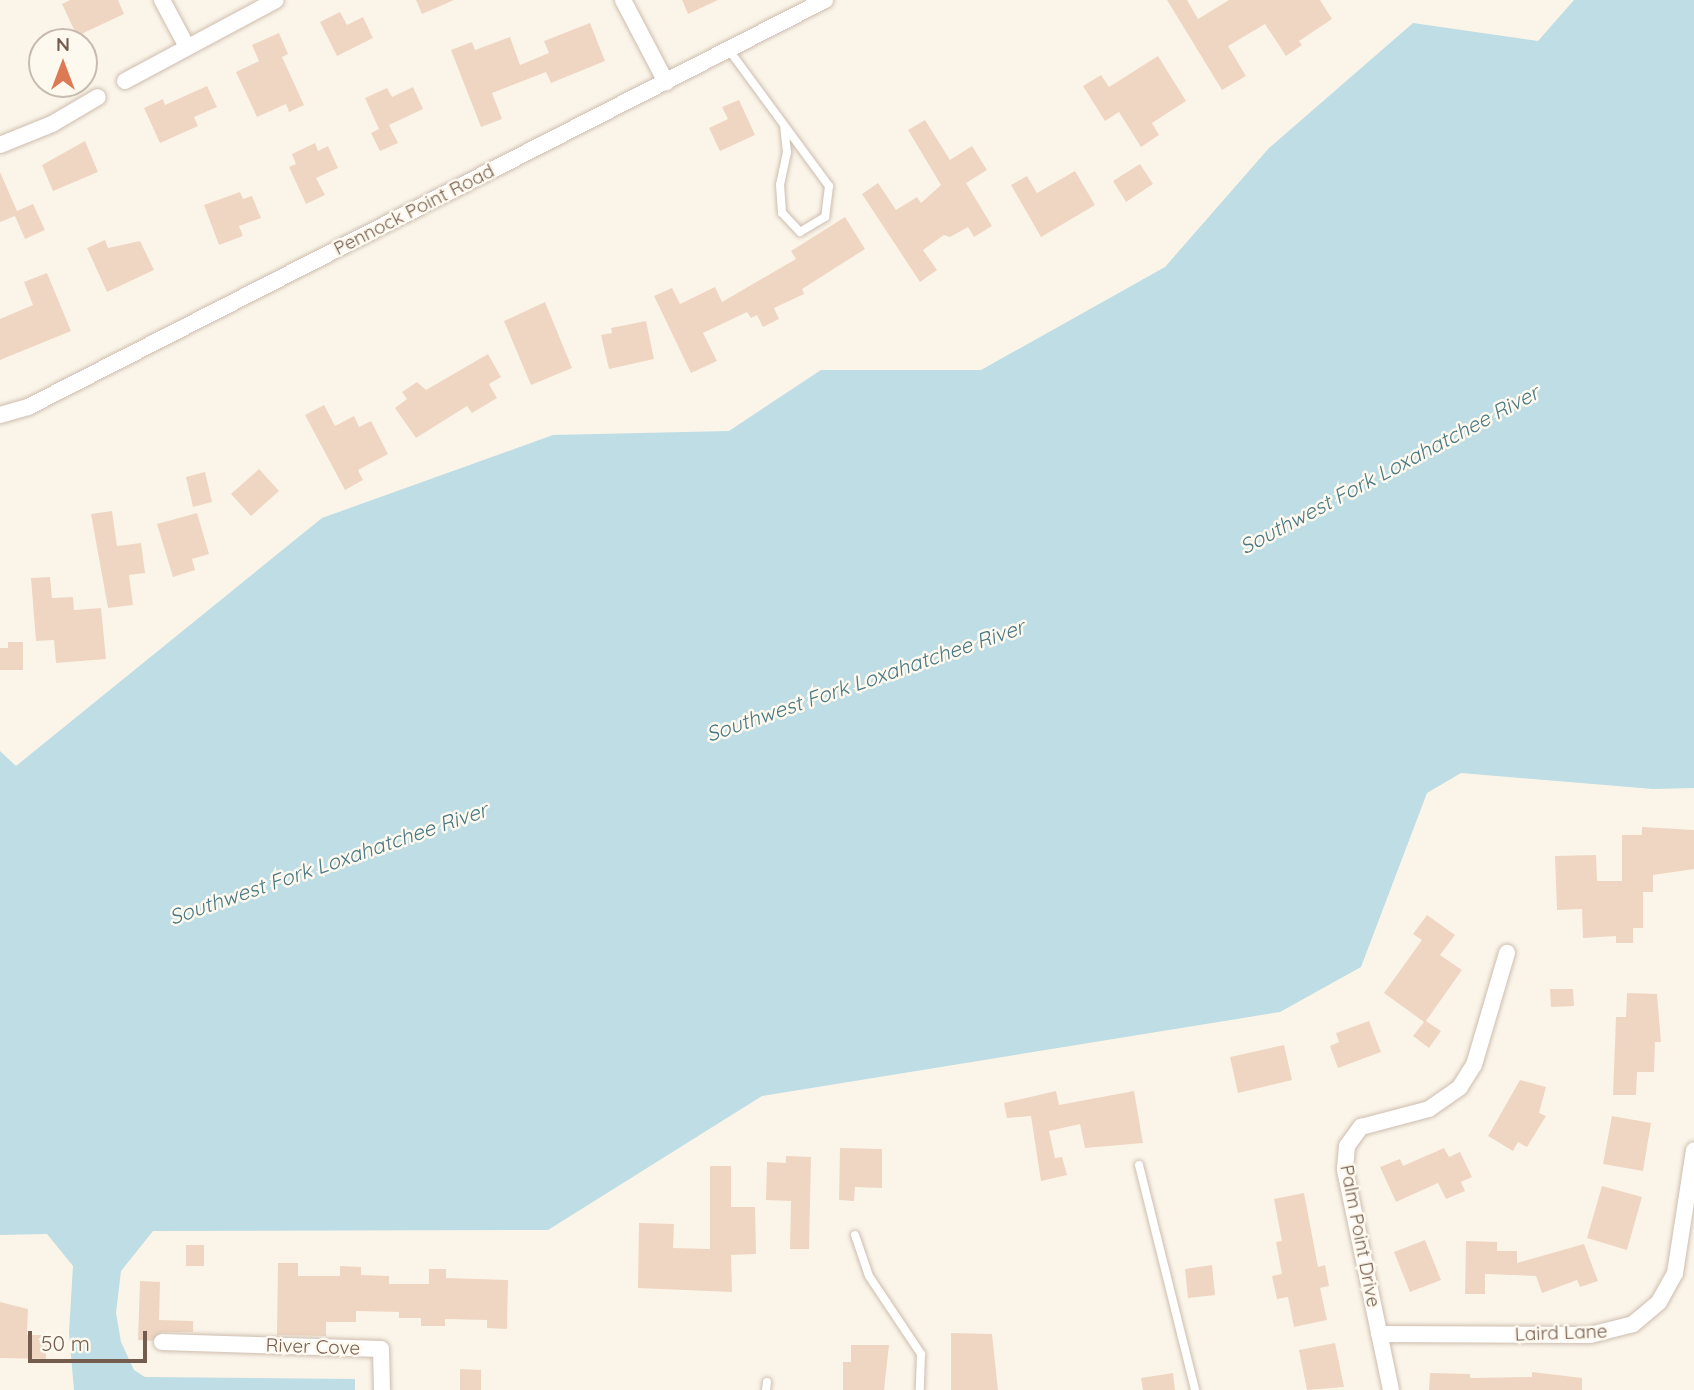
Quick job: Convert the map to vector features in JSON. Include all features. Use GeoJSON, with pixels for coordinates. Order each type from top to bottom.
{"type":"FeatureCollection","features":[{"type":"Feature","properties":{"kind":"street"},"geometry":{"type":"LineString","coordinates":[[162,0],[186,45]]}},
{"type":"Feature","properties":{"kind":"street"},"geometry":{"type":"LineString","coordinates":[[125,81],[186,45],[276,0]]}},
{"type":"Feature","properties":{"kind":"street"},"geometry":{"type":"LineString","coordinates":[[623,0],[666,82]]}},
{"type":"Feature","properties":{"kind":"street","name":"Pennock Point Road"},"geometry":{"type":"LineString","coordinates":[[0,415],[28,407],[825,0]]}},
{"type":"Feature","properties":{"kind":"street"},"geometry":{"type":"LineString","coordinates":[[0,145],[52,124],[96,98]]}},
{"type":"Feature","properties":{"kind":"street","name":"Palm Point Drive"},"geometry":{"type":"LineString","coordinates":[[1391,1390],[1345,1168],[1346,1146],[1362,1127],[1429,1109],[1460,1087],[1474,1065],[1507,953]]}},
{"type":"Feature","properties":{"kind":"street","name":"Laird Lane"},"geometry":{"type":"LineString","coordinates":[[1379,1334],[1590,1335],[1633,1324],[1659,1302],[1675,1273],[1694,1150]]}},
{"type":"Feature","properties":{"kind":"street","name":"River Cove"},"geometry":{"type":"LineString","coordinates":[[162,1342],[381,1349],[382,1390]]}},
{"type":"Feature","properties":{"kind":"lane"},"geometry":{"type":"LineString","coordinates":[[729,50],[829,186],[825,217],[800,232],[782,213],[784,126]]}},
{"type":"Feature","properties":{"kind":"lane"},"geometry":{"type":"LineString","coordinates":[[1139,1165],[1195,1390]]}},
{"type":"Feature","properties":{"kind":"lane"},"geometry":{"type":"LineString","coordinates":[[855,1235],[869,1276],[921,1354],[920,1390]]}},
{"type":"Feature","properties":{"kind":"water","name":"Southwest Fork Loxahatchee River"},"geometry":{"type":"Polygon","coordinates":[[[1574,0],[1694,0],[1694,788],[1653,789],[1461,773],[1427,793],[1361,967],[1280,1012],[762,1096],[548,1230],[153,1231],[121,1271],[116,1313],[121,1342],[134,1370],[145,1377],[355,1379],[355,1390],[74,1390],[69,1332],[73,1266],[47,1234],[0,1235],[0,751],[16,766],[322,518],[553,435],[729,431],[821,370],[981,370],[1165,267],[1269,148],[1413,23],[1538,41],[1574,0]]]}},
{"type":"Feature","properties":{"kind":"building"},"geometry":{"type":"Polygon","coordinates":[[[70,0],[118,0],[124,14],[94,28],[73,28],[62,4],[70,0]]]}},
{"type":"Feature","properties":{"kind":"building"},"geometry":{"type":"Polygon","coordinates":[[[416,0],[454,0],[422,14],[416,0]]]}},
{"type":"Feature","properties":{"kind":"building"},"geometry":{"type":"Polygon","coordinates":[[[682,0],[718,0],[688,14],[682,0]]]}},
{"type":"Feature","properties":{"kind":"building"},"geometry":{"type":"Polygon","coordinates":[[[1167,0],[1187,0],[1198,19],[1229,0],[1320,0],[1332,19],[1299,41],[1302,45],[1286,56],[1265,24],[1228,46],[1246,76],[1222,90],[1167,0]]]}},
{"type":"Feature","properties":{"kind":"building"},"geometry":{"type":"Polygon","coordinates":[[[340,12],[347,25],[363,17],[373,38],[337,56],[320,22],[340,12]]]}},
{"type":"Feature","properties":{"kind":"building"},"geometry":{"type":"Polygon","coordinates":[[[590,23],[605,61],[551,83],[546,72],[492,93],[502,119],[481,127],[451,50],[472,42],[475,50],[510,37],[520,65],[549,53],[544,41],[590,23]]]}},
{"type":"Feature","properties":{"kind":"building"},"geometry":{"type":"Polygon","coordinates":[[[279,33],[288,54],[282,57],[304,105],[289,112],[286,104],[257,117],[236,72],[259,61],[252,45],[279,33]]]}},
{"type":"Feature","properties":{"kind":"building"},"geometry":{"type":"Polygon","coordinates":[[[1158,56],[1186,101],[1152,123],[1159,135],[1141,147],[1119,112],[1105,121],[1083,86],[1101,75],[1109,87],[1158,56]]]}},
{"type":"Feature","properties":{"kind":"building"},"geometry":{"type":"Polygon","coordinates":[[[207,86],[217,107],[194,117],[198,126],[160,143],[144,108],[163,99],[165,105],[207,86]]]}},
{"type":"Feature","properties":{"kind":"building"},"geometry":{"type":"Polygon","coordinates":[[[413,87],[423,109],[389,125],[398,143],[380,151],[371,133],[379,129],[365,98],[387,88],[392,97],[413,87]]]}},
{"type":"Feature","properties":{"kind":"building"},"geometry":{"type":"Polygon","coordinates":[[[739,100],[755,135],[720,151],[709,128],[728,119],[722,107],[739,100]]]}},
{"type":"Feature","properties":{"kind":"building"},"geometry":{"type":"Polygon","coordinates":[[[925,120],[950,160],[972,146],[987,170],[966,183],[992,226],[974,237],[968,227],[950,237],[944,235],[923,250],[937,270],[920,282],[862,194],[878,183],[896,210],[917,197],[921,203],[941,185],[908,130],[925,120]]]}},
{"type":"Feature","properties":{"kind":"building"},"geometry":{"type":"Polygon","coordinates":[[[85,141],[98,172],[53,191],[42,165],[85,141]]]}},
{"type":"Feature","properties":{"kind":"building"},"geometry":{"type":"Polygon","coordinates":[[[315,143],[318,151],[328,146],[338,168],[316,178],[325,195],[306,204],[289,167],[296,164],[292,154],[315,143]]]}},
{"type":"Feature","properties":{"kind":"building"},"geometry":{"type":"Polygon","coordinates":[[[1140,164],[1153,184],[1126,202],[1113,181],[1140,164]]]}},
{"type":"Feature","properties":{"kind":"building"},"geometry":{"type":"Polygon","coordinates":[[[1075,171],[1095,205],[1041,237],[1011,185],[1027,176],[1037,193],[1075,171]]]}},
{"type":"Feature","properties":{"kind":"building"},"geometry":{"type":"Polygon","coordinates":[[[0,172],[17,211],[33,204],[45,230],[25,239],[15,216],[0,222],[0,172]]]}},
{"type":"Feature","properties":{"kind":"building"},"geometry":{"type":"Polygon","coordinates":[[[240,192],[243,199],[252,196],[261,218],[239,226],[243,236],[219,245],[204,205],[240,192]]]}},
{"type":"Feature","properties":{"kind":"building"},"geometry":{"type":"Polygon","coordinates":[[[845,217],[865,249],[802,289],[804,294],[774,308],[779,319],[763,327],[757,315],[751,318],[747,312],[703,333],[717,361],[691,373],[654,296],[672,288],[680,304],[715,287],[722,302],[796,259],[791,251],[845,217]]]}},
{"type":"Feature","properties":{"kind":"building"},"geometry":{"type":"Polygon","coordinates":[[[105,240],[108,248],[140,241],[154,270],[107,292],[87,248],[105,240]]]}},
{"type":"Feature","properties":{"kind":"building"},"geometry":{"type":"Polygon","coordinates":[[[47,273],[71,331],[0,360],[0,319],[33,305],[24,282],[47,273]]]}},
{"type":"Feature","properties":{"kind":"building"},"geometry":{"type":"Polygon","coordinates":[[[545,302],[572,368],[531,385],[504,321],[545,302]]]}},
{"type":"Feature","properties":{"kind":"building"},"geometry":{"type":"Polygon","coordinates":[[[646,321],[654,359],[609,369],[601,335],[612,333],[611,328],[646,321]]]}},
{"type":"Feature","properties":{"kind":"building"},"geometry":{"type":"Polygon","coordinates":[[[488,354],[501,377],[489,384],[497,398],[472,413],[467,406],[416,438],[395,408],[407,399],[402,392],[417,382],[426,390],[488,354]]]}},
{"type":"Feature","properties":{"kind":"building"},"geometry":{"type":"Polygon","coordinates":[[[324,405],[335,426],[354,416],[359,427],[371,421],[388,454],[358,470],[363,480],[345,490],[305,415],[324,405]]]}},
{"type":"Feature","properties":{"kind":"building"},"geometry":{"type":"Polygon","coordinates":[[[259,469],[279,491],[251,516],[231,494],[259,469]]]}},
{"type":"Feature","properties":{"kind":"building"},"geometry":{"type":"Polygon","coordinates":[[[205,472],[212,502],[193,507],[186,477],[205,472]]]}},
{"type":"Feature","properties":{"kind":"building"},"geometry":{"type":"Polygon","coordinates":[[[112,511],[117,546],[141,543],[145,573],[129,575],[133,605],[108,608],[91,514],[112,511]]]}},
{"type":"Feature","properties":{"kind":"building"},"geometry":{"type":"Polygon","coordinates":[[[197,513],[209,554],[192,559],[195,570],[173,577],[157,524],[197,513]]]}},
{"type":"Feature","properties":{"kind":"building"},"geometry":{"type":"Polygon","coordinates":[[[50,577],[52,598],[73,597],[74,610],[101,608],[106,659],[56,663],[54,640],[36,641],[31,578],[50,577]]]}},
{"type":"Feature","properties":{"kind":"building"},"geometry":{"type":"Polygon","coordinates":[[[8,642],[23,642],[23,670],[0,670],[0,648],[8,648],[8,642]]]}},
{"type":"Feature","properties":{"kind":"building"},"geometry":{"type":"Polygon","coordinates":[[[1642,827],[1694,830],[1694,869],[1653,875],[1653,892],[1643,892],[1643,928],[1633,928],[1633,943],[1616,943],[1616,936],[1583,938],[1582,909],[1557,910],[1555,856],[1596,855],[1597,881],[1622,881],[1622,835],[1642,835],[1642,827]]]}},
{"type":"Feature","properties":{"kind":"building"},"geometry":{"type":"Polygon","coordinates":[[[1427,915],[1455,935],[1440,955],[1462,970],[1426,1021],[1441,1031],[1429,1048],[1413,1036],[1424,1022],[1384,993],[1422,940],[1413,934],[1427,915]]]}},
{"type":"Feature","properties":{"kind":"building"},"geometry":{"type":"Polygon","coordinates":[[[1550,989],[1573,989],[1574,1006],[1551,1007],[1550,989]]]}},
{"type":"Feature","properties":{"kind":"building"},"geometry":{"type":"Polygon","coordinates":[[[1627,993],[1657,994],[1661,1042],[1655,1042],[1654,1072],[1637,1072],[1636,1095],[1613,1095],[1616,1017],[1626,1017],[1627,993]]]}},
{"type":"Feature","properties":{"kind":"building"},"geometry":{"type":"Polygon","coordinates":[[[1369,1021],[1381,1052],[1338,1068],[1330,1046],[1339,1042],[1336,1033],[1369,1021]]]}},
{"type":"Feature","properties":{"kind":"building"},"geometry":{"type":"Polygon","coordinates":[[[1284,1045],[1292,1080],[1238,1093],[1230,1057],[1284,1045]]]}},
{"type":"Feature","properties":{"kind":"building"},"geometry":{"type":"Polygon","coordinates":[[[1520,1080],[1546,1087],[1539,1113],[1546,1116],[1527,1147],[1518,1142],[1513,1151],[1488,1136],[1520,1080]]]}},
{"type":"Feature","properties":{"kind":"building"},"geometry":{"type":"Polygon","coordinates":[[[1056,1091],[1059,1105],[1134,1091],[1143,1143],[1085,1148],[1080,1124],[1049,1131],[1055,1158],[1062,1157],[1067,1175],[1041,1181],[1031,1116],[1007,1118],[1004,1103],[1056,1091]]]}},
{"type":"Feature","properties":{"kind":"building"},"geometry":{"type":"Polygon","coordinates":[[[1612,1116],[1651,1123],[1643,1171],[1603,1164],[1612,1116]]]}},
{"type":"Feature","properties":{"kind":"building"},"geometry":{"type":"Polygon","coordinates":[[[840,1148],[882,1149],[882,1188],[855,1187],[854,1201],[839,1200],[840,1148]]]}},
{"type":"Feature","properties":{"kind":"building"},"geometry":{"type":"Polygon","coordinates":[[[1444,1148],[1449,1157],[1460,1152],[1472,1177],[1461,1182],[1465,1191],[1446,1199],[1438,1183],[1396,1202],[1380,1167],[1400,1159],[1403,1166],[1444,1148]]]}},
{"type":"Feature","properties":{"kind":"building"},"geometry":{"type":"Polygon","coordinates":[[[786,1156],[811,1157],[809,1249],[790,1249],[791,1201],[766,1200],[767,1162],[786,1163],[786,1156]]]}},
{"type":"Feature","properties":{"kind":"building"},"geometry":{"type":"Polygon","coordinates":[[[710,1166],[731,1166],[731,1207],[755,1207],[756,1254],[731,1255],[732,1292],[638,1288],[639,1223],[674,1224],[673,1248],[710,1249],[710,1166]]]}},
{"type":"Feature","properties":{"kind":"building"},"geometry":{"type":"Polygon","coordinates":[[[1602,1186],[1642,1197],[1627,1250],[1587,1238],[1602,1186]]]}},
{"type":"Feature","properties":{"kind":"building"},"geometry":{"type":"Polygon","coordinates":[[[1304,1193],[1318,1267],[1325,1265],[1329,1286],[1320,1288],[1327,1320],[1294,1327],[1288,1297],[1277,1299],[1272,1276],[1282,1274],[1276,1242],[1282,1241],[1274,1199],[1304,1193]]]}},
{"type":"Feature","properties":{"kind":"building"},"geometry":{"type":"Polygon","coordinates":[[[1425,1240],[1441,1280],[1410,1292],[1394,1252],[1425,1240]]]}},
{"type":"Feature","properties":{"kind":"building"},"geometry":{"type":"Polygon","coordinates":[[[1466,1241],[1497,1242],[1497,1251],[1517,1251],[1517,1263],[1584,1244],[1598,1281],[1580,1287],[1577,1280],[1542,1293],[1536,1276],[1485,1274],[1485,1294],[1465,1294],[1466,1241]]]}},
{"type":"Feature","properties":{"kind":"building"},"geometry":{"type":"Polygon","coordinates":[[[186,1245],[204,1245],[204,1266],[186,1266],[186,1245]]]}},
{"type":"Feature","properties":{"kind":"building"},"geometry":{"type":"Polygon","coordinates":[[[278,1263],[298,1263],[298,1276],[340,1276],[340,1266],[361,1267],[361,1275],[389,1276],[389,1284],[429,1284],[429,1269],[446,1269],[446,1278],[508,1280],[507,1329],[487,1328],[487,1320],[445,1319],[445,1326],[421,1326],[421,1318],[399,1318],[399,1312],[356,1311],[356,1322],[326,1322],[326,1336],[277,1335],[278,1263]]]}},
{"type":"Feature","properties":{"kind":"building"},"geometry":{"type":"Polygon","coordinates":[[[1212,1265],[1215,1295],[1188,1298],[1185,1269],[1212,1265]]]}},
{"type":"Feature","properties":{"kind":"building"},"geometry":{"type":"Polygon","coordinates":[[[140,1281],[160,1282],[159,1320],[193,1321],[193,1332],[162,1332],[152,1341],[138,1340],[140,1281]]]}},
{"type":"Feature","properties":{"kind":"building"},"geometry":{"type":"Polygon","coordinates":[[[0,1302],[28,1309],[27,1335],[47,1335],[46,1359],[0,1358],[0,1302]]]}},
{"type":"Feature","properties":{"kind":"building"},"geometry":{"type":"Polygon","coordinates":[[[951,1333],[992,1334],[998,1390],[951,1390],[951,1333]]]}},
{"type":"Feature","properties":{"kind":"building"},"geometry":{"type":"Polygon","coordinates":[[[1335,1343],[1344,1387],[1307,1390],[1299,1350],[1335,1343]]]}},
{"type":"Feature","properties":{"kind":"building"},"geometry":{"type":"Polygon","coordinates":[[[851,1345],[889,1345],[884,1390],[843,1390],[843,1362],[851,1362],[851,1345]]]}},
{"type":"Feature","properties":{"kind":"building"},"geometry":{"type":"Polygon","coordinates":[[[460,1369],[481,1370],[481,1390],[460,1390],[460,1369]]]}},
{"type":"Feature","properties":{"kind":"building"},"geometry":{"type":"Polygon","coordinates":[[[1532,1372],[1582,1378],[1582,1390],[1429,1390],[1430,1373],[1470,1374],[1470,1378],[1532,1377],[1532,1372]]]}},
{"type":"Feature","properties":{"kind":"building"},"geometry":{"type":"Polygon","coordinates":[[[1173,1373],[1175,1390],[1143,1390],[1141,1378],[1173,1373]]]}}]}
